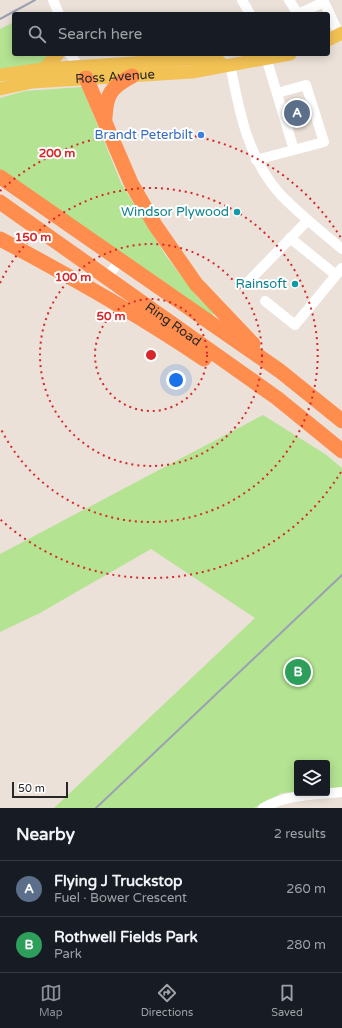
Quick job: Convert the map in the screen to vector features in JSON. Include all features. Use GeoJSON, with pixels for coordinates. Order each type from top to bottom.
{"type":"FeatureCollection","features":[{"type":"Feature","properties":{"kind":"highway"},"geometry":{"type":"LineString","coordinates":[[82,66],[131,183],[177,259],[217,308],[280,371]]}},
{"type":"Feature","properties":{"kind":"highway"},"geometry":{"type":"LineString","coordinates":[[105,119],[106,102],[109,93],[120,82],[132,76]]}},
{"type":"Feature","properties":{"kind":"highway","name":"Ring Road"},"geometry":{"type":"LineString","coordinates":[[0,177],[280,371],[342,421]]}},
{"type":"Feature","properties":{"kind":"highway","name":"Ring Road"},"geometry":{"type":"LineString","coordinates":[[0,202],[106,279],[277,398],[337,447]]}},
{"type":"Feature","properties":{"kind":"highway"},"geometry":{"type":"LineString","coordinates":[[0,240],[52,266],[127,310],[337,447]]}},
{"type":"Feature","properties":{"kind":"main road"},"geometry":{"type":"LineString","coordinates":[[44,68],[56,56]]}},
{"type":"Feature","properties":{"kind":"main road","name":"Ross Avenue"},"geometry":{"type":"LineString","coordinates":[[0,89],[32,82],[82,66],[132,76],[192,72],[266,57]]}},
{"type":"Feature","properties":{"kind":"main road","name":"Ross Avenue"},"geometry":{"type":"LineString","coordinates":[[0,76],[44,68],[191,59],[230,64]]}},
{"type":"Feature","properties":{"kind":"street"},"geometry":{"type":"LineString","coordinates":[[53,0],[58,12]]}},
{"type":"Feature","properties":{"kind":"street"},"geometry":{"type":"LineString","coordinates":[[242,0],[249,12]]}},
{"type":"Feature","properties":{"kind":"street"},"geometry":{"type":"LineString","coordinates":[[289,0],[297,12]]}},
{"type":"Feature","properties":{"kind":"street"},"geometry":{"type":"LineString","coordinates":[[302,12],[326,1],[329,12]]}},
{"type":"Feature","properties":{"kind":"street"},"geometry":{"type":"LineString","coordinates":[[330,15],[336,36]]}},
{"type":"Feature","properties":{"kind":"street"},"geometry":{"type":"LineString","coordinates":[[72,56],[82,66]]}},
{"type":"Feature","properties":{"kind":"street"},"geometry":{"type":"LineString","coordinates":[[266,57],[294,150]]}},
{"type":"Feature","properties":{"kind":"street"},"geometry":{"type":"LineString","coordinates":[[230,64],[238,108],[256,160],[280,194],[342,249]]}},
{"type":"Feature","properties":{"kind":"street"},"geometry":{"type":"LineString","coordinates":[[256,160],[324,142],[306,85],[277,93]]}},
{"type":"Feature","properties":{"kind":"street"},"geometry":{"type":"LineString","coordinates":[[247,283],[308,220]]}},
{"type":"Feature","properties":{"kind":"street"},"geometry":{"type":"LineString","coordinates":[[265,301],[295,325],[339,272],[290,238]]}},
{"type":"Feature","properties":{"kind":"street"},"geometry":{"type":"LineString","coordinates":[[106,279],[120,260]]}},
{"type":"Feature","properties":{"kind":"street"},"geometry":{"type":"LineString","coordinates":[[263,808],[275,801],[292,796],[342,792]]}},
{"type":"Feature","properties":{"kind":"green space"},"geometry":{"type":"Polygon","coordinates":[[[12,23],[12,56],[53,56],[46,63],[0,70],[0,29],[12,23]]]}},
{"type":"Feature","properties":{"kind":"green space"},"geometry":{"type":"Polygon","coordinates":[[[82,87],[121,183],[166,256],[198,298],[215,313],[211,317],[0,171],[0,98],[25,91],[82,87]]]}},
{"type":"Feature","properties":{"kind":"green space"},"geometry":{"type":"Polygon","coordinates":[[[263,415],[325,454],[342,468],[342,788],[330,789],[330,760],[294,760],[294,792],[282,793],[254,808],[54,808],[255,618],[151,549],[40,613],[0,632],[0,554],[263,415]]]}},
{"type":"Feature","properties":{"kind":"railway"},"geometry":{"type":"LineString","coordinates":[[13,12],[35,0]]}},
{"type":"Feature","properties":{"kind":"railway"},"geometry":{"type":"LineString","coordinates":[[0,19],[12,12]]}},
{"type":"Feature","properties":{"kind":"railway"},"geometry":{"type":"LineString","coordinates":[[96,808],[342,575]]}},
{"type":"Feature","properties":{"kind":"place","name":"Flying J Truckstop"},"geometry":{"type":"Point","coordinates":[297,113]}},
{"type":"Feature","properties":{"kind":"place","name":"Brandt Peterbilt"},"geometry":{"type":"Point","coordinates":[201,135]}},
{"type":"Feature","properties":{"kind":"place","name":"Windsor Plywood"},"geometry":{"type":"Point","coordinates":[237,212]}},
{"type":"Feature","properties":{"kind":"place","name":"Rainsoft"},"geometry":{"type":"Point","coordinates":[295,284]}},
{"type":"Feature","properties":{"kind":"place","name":"Rothwell Fields Park"},"geometry":{"type":"Point","coordinates":[298,672]}}]}
